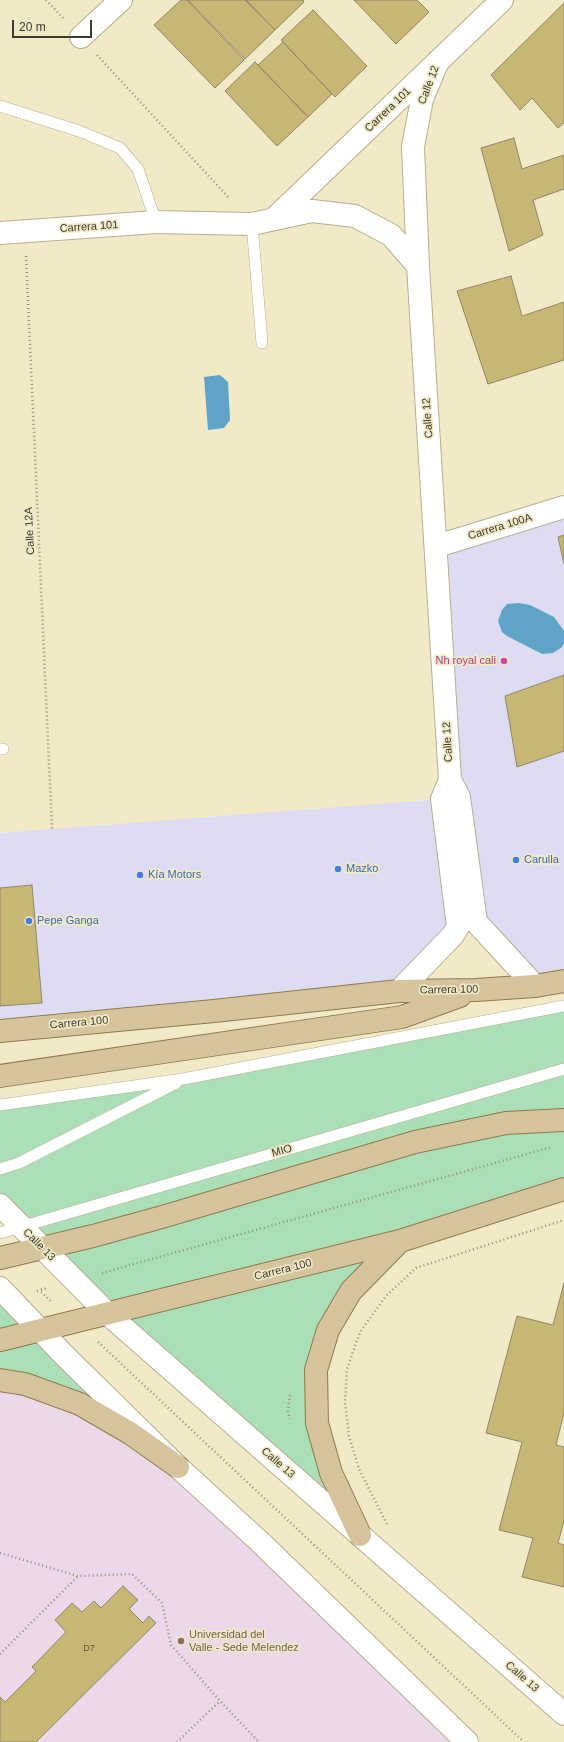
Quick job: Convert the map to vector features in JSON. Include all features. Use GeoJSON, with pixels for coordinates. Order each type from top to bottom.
{"type":"FeatureCollection","features":[{"type":"Feature","properties":{"kind":"main road","name":"Carrera 100"},"geometry":{"type":"LineString","coordinates":[[0,1031],[399,990],[476,990],[535,986],[564,981]]}},
{"type":"Feature","properties":{"kind":"main road"},"geometry":{"type":"LineString","coordinates":[[0,1076],[402,1017],[476,990]]}},
{"type":"Feature","properties":{"kind":"main road"},"geometry":{"type":"LineString","coordinates":[[0,1258],[162,1217],[415,1142],[506,1122],[564,1120]]}},
{"type":"Feature","properties":{"kind":"main road","name":"Carrera 100"},"geometry":{"type":"LineString","coordinates":[[0,1340],[75,1321],[109,1315],[165,1298],[400,1241],[564,1189]]}},
{"type":"Feature","properties":{"kind":"main road"},"geometry":{"type":"LineString","coordinates":[[360,1535],[331,1474],[317,1423],[316,1370],[328,1330],[351,1291],[400,1241]]}},
{"type":"Feature","properties":{"kind":"main road"},"geometry":{"type":"LineString","coordinates":[[0,1380],[25,1384],[80,1404],[130,1433],[178,1467]]}},
{"type":"Feature","properties":{"kind":"street"},"geometry":{"type":"LineString","coordinates":[[81,37],[122,0]]}},
{"type":"Feature","properties":{"kind":"street","name":"Carrera 101"},"geometry":{"type":"LineString","coordinates":[[274,219],[502,0]]}},
{"type":"Feature","properties":{"kind":"street","name":"Calle 12"},"geometry":{"type":"LineString","coordinates":[[438,61],[422,99],[413,147],[418,266],[437,546],[450,780],[459,797],[476,922],[535,986]]}},
{"type":"Feature","properties":{"kind":"street","name":"Carrera 101"},"geometry":{"type":"LineString","coordinates":[[0,233],[156,222],[252,224],[312,211],[355,216],[391,235],[418,266]]}},
{"type":"Feature","properties":{"kind":"street","name":"Carrera 100A"},"geometry":{"type":"LineString","coordinates":[[437,546],[564,508]]}},
{"type":"Feature","properties":{"kind":"street","name":"Calle 12"},"geometry":{"type":"LineString","coordinates":[[399,990],[453,935],[458,928],[442,799],[450,780]]}},
{"type":"Feature","properties":{"kind":"street","name":"Calle 13"},"geometry":{"type":"LineString","coordinates":[[0,1205],[10,1229],[41,1248],[109,1315],[564,1714]]}},
{"type":"Feature","properties":{"kind":"street"},"geometry":{"type":"LineString","coordinates":[[5,1293],[65,1356],[178,1467],[259,1541],[465,1742]]}},
{"type":"Feature","properties":{"kind":"lane"},"geometry":{"type":"LineString","coordinates":[[0,106],[79,131],[120,148],[138,170],[156,222]]}},
{"type":"Feature","properties":{"kind":"lane"},"geometry":{"type":"LineString","coordinates":[[252,224],[262,343]]}},
{"type":"Feature","properties":{"kind":"lane"},"geometry":{"type":"LineString","coordinates":[[0,1105],[183,1079],[564,1006]]}},
{"type":"Feature","properties":{"kind":"lane","name":"MIO"},"geometry":{"type":"LineString","coordinates":[[10,1229],[564,1070]]}},
{"type":"Feature","properties":{"kind":"lane"},"geometry":{"type":"LineString","coordinates":[[0,1169],[19,1163],[183,1079]]}},
{"type":"Feature","properties":{"kind":"path"},"geometry":{"type":"LineString","coordinates":[[46,0],[252,224]]}},
{"type":"Feature","properties":{"kind":"path","name":"Calle 12A"},"geometry":{"type":"LineString","coordinates":[[24,231],[52,829]]}},
{"type":"Feature","properties":{"kind":"path"},"geometry":{"type":"LineString","coordinates":[[5,1293],[39,1290],[558,1146]]}},
{"type":"Feature","properties":{"kind":"path"},"geometry":{"type":"LineString","coordinates":[[390,1530],[359,1469],[349,1436],[345,1402],[347,1369],[360,1332],[386,1296],[416,1268],[564,1220]]}},
{"type":"Feature","properties":{"kind":"path"},"geometry":{"type":"LineString","coordinates":[[39,1290],[75,1321],[524,1742]]}},
{"type":"Feature","properties":{"kind":"path"},"geometry":{"type":"LineString","coordinates":[[290,1388],[288,1411],[292,1425]]}},
{"type":"Feature","properties":{"kind":"path"},"geometry":{"type":"LineString","coordinates":[[0,1553],[78,1576],[132,1574],[162,1603],[171,1645],[220,1701],[259,1742]]}},
{"type":"Feature","properties":{"kind":"path"},"geometry":{"type":"LineString","coordinates":[[0,1654],[78,1576]]}},
{"type":"Feature","properties":{"kind":"path"},"geometry":{"type":"LineString","coordinates":[[177,1742],[220,1701]]}},
{"type":"Feature","properties":{"kind":"shaded area","name":"Nh royal cali"},"geometry":{"type":"Polygon","coordinates":[[[564,507],[564,981],[535,986],[476,922],[437,546],[564,507]]]}},
{"type":"Feature","properties":{"kind":"shaded area"},"geometry":{"type":"Polygon","coordinates":[[[442,799],[458,927],[399,991],[0,1031],[0,833],[442,799]]]}},
{"type":"Feature","properties":{"kind":"shaded area","name":"Universidad del Valle - Sede Melendez"},"geometry":{"type":"Polygon","coordinates":[[[0,1380],[130,1433],[467,1742],[0,1742],[0,1380]]]}},
{"type":"Feature","properties":{"kind":"green space"},"geometry":{"type":"Polygon","coordinates":[[[564,1006],[564,1189],[400,1241],[328,1330],[317,1423],[360,1535],[0,1205],[0,1105],[183,1079],[564,1006]]]}},
{"type":"Feature","properties":{"kind":"green space"},"geometry":{"type":"Polygon","coordinates":[[[0,1288],[130,1433],[0,1380],[0,1288]]]}},
{"type":"Feature","properties":{"kind":"water"},"geometry":{"type":"Polygon","coordinates":[[[220,375],[228,382],[230,420],[224,428],[208,430],[204,377],[220,375]]]}},
{"type":"Feature","properties":{"kind":"water"},"geometry":{"type":"Polygon","coordinates":[[[519,603],[530,605],[554,617],[564,631],[564,643],[562,647],[553,653],[542,654],[502,632],[498,621],[502,610],[507,604],[519,603]]]}},
{"type":"Feature","properties":{"kind":"building"},"geometry":{"type":"Polygon","coordinates":[[[181,0],[187,0],[244,60],[215,88],[154,25],[181,0]]]}},
{"type":"Feature","properties":{"kind":"building"},"geometry":{"type":"Polygon","coordinates":[[[188,0],[245,0],[275,30],[245,59],[188,0]]]}},
{"type":"Feature","properties":{"kind":"building"},"geometry":{"type":"Polygon","coordinates":[[[246,0],[303,0],[304,2],[275,30],[246,0]]]}},
{"type":"Feature","properties":{"kind":"building"},"geometry":{"type":"Polygon","coordinates":[[[354,0],[417,0],[429,12],[396,44],[354,0]]]}},
{"type":"Feature","properties":{"kind":"building"},"geometry":{"type":"Polygon","coordinates":[[[564,3],[564,123],[558,128],[532,98],[520,110],[491,75],[564,3]]]}},
{"type":"Feature","properties":{"kind":"building"},"geometry":{"type":"Polygon","coordinates":[[[313,10],[367,66],[335,97],[281,40],[313,10]]]}},
{"type":"Feature","properties":{"kind":"building"},"geometry":{"type":"Polygon","coordinates":[[[283,42],[332,94],[308,117],[258,65],[283,42]]]}},
{"type":"Feature","properties":{"kind":"building"},"geometry":{"type":"Polygon","coordinates":[[[255,62],[308,117],[277,146],[225,91],[255,62]]]}},
{"type":"Feature","properties":{"kind":"building"},"geometry":{"type":"Polygon","coordinates":[[[514,138],[522,169],[564,155],[564,189],[533,200],[543,235],[509,251],[481,148],[514,138]]]}},
{"type":"Feature","properties":{"kind":"building"},"geometry":{"type":"Polygon","coordinates":[[[511,276],[522,316],[564,302],[564,360],[488,384],[457,291],[511,276]]]}},
{"type":"Feature","properties":{"kind":"building"},"geometry":{"type":"Polygon","coordinates":[[[564,535],[564,564],[558,537],[564,535]]]}},
{"type":"Feature","properties":{"kind":"building"},"geometry":{"type":"Polygon","coordinates":[[[564,675],[564,751],[517,767],[505,696],[564,675]]]}},
{"type":"Feature","properties":{"kind":"building"},"geometry":{"type":"Polygon","coordinates":[[[32,885],[42,1003],[0,1006],[0,888],[32,885]]]}},
{"type":"Feature","properties":{"kind":"building"},"geometry":{"type":"Polygon","coordinates":[[[564,1283],[564,1413],[556,1445],[564,1447],[564,1521],[558,1543],[564,1545],[564,1587],[522,1577],[533,1538],[499,1530],[522,1442],[486,1433],[517,1316],[553,1325],[564,1283]]]}},
{"type":"Feature","properties":{"kind":"building"},"geometry":{"type":"Polygon","coordinates":[[[123,1586],[138,1600],[129,1609],[143,1623],[149,1616],[156,1623],[36,1742],[0,1742],[0,1697],[5,1702],[36,1671],[32,1667],[66,1632],[55,1620],[72,1603],[82,1612],[94,1601],[101,1608],[123,1586]]]}},
{"type":"Feature","properties":{"kind":"place","name":"Nh royal cali"},"geometry":{"type":"Point","coordinates":[504,661]}},
{"type":"Feature","properties":{"kind":"place","name":"Carulla"},"geometry":{"type":"Point","coordinates":[516,860]}},
{"type":"Feature","properties":{"kind":"place","name":"Mazko"},"geometry":{"type":"Point","coordinates":[338,869]}},
{"type":"Feature","properties":{"kind":"place","name":"Kía Motors"},"geometry":{"type":"Point","coordinates":[140,875]}},
{"type":"Feature","properties":{"kind":"place","name":"Pepe Ganga"},"geometry":{"type":"Point","coordinates":[29,921]}},
{"type":"Feature","properties":{"kind":"place","name":"Universidad del Valle - Sede Melendez"},"geometry":{"type":"Point","coordinates":[181,1641]}}]}
